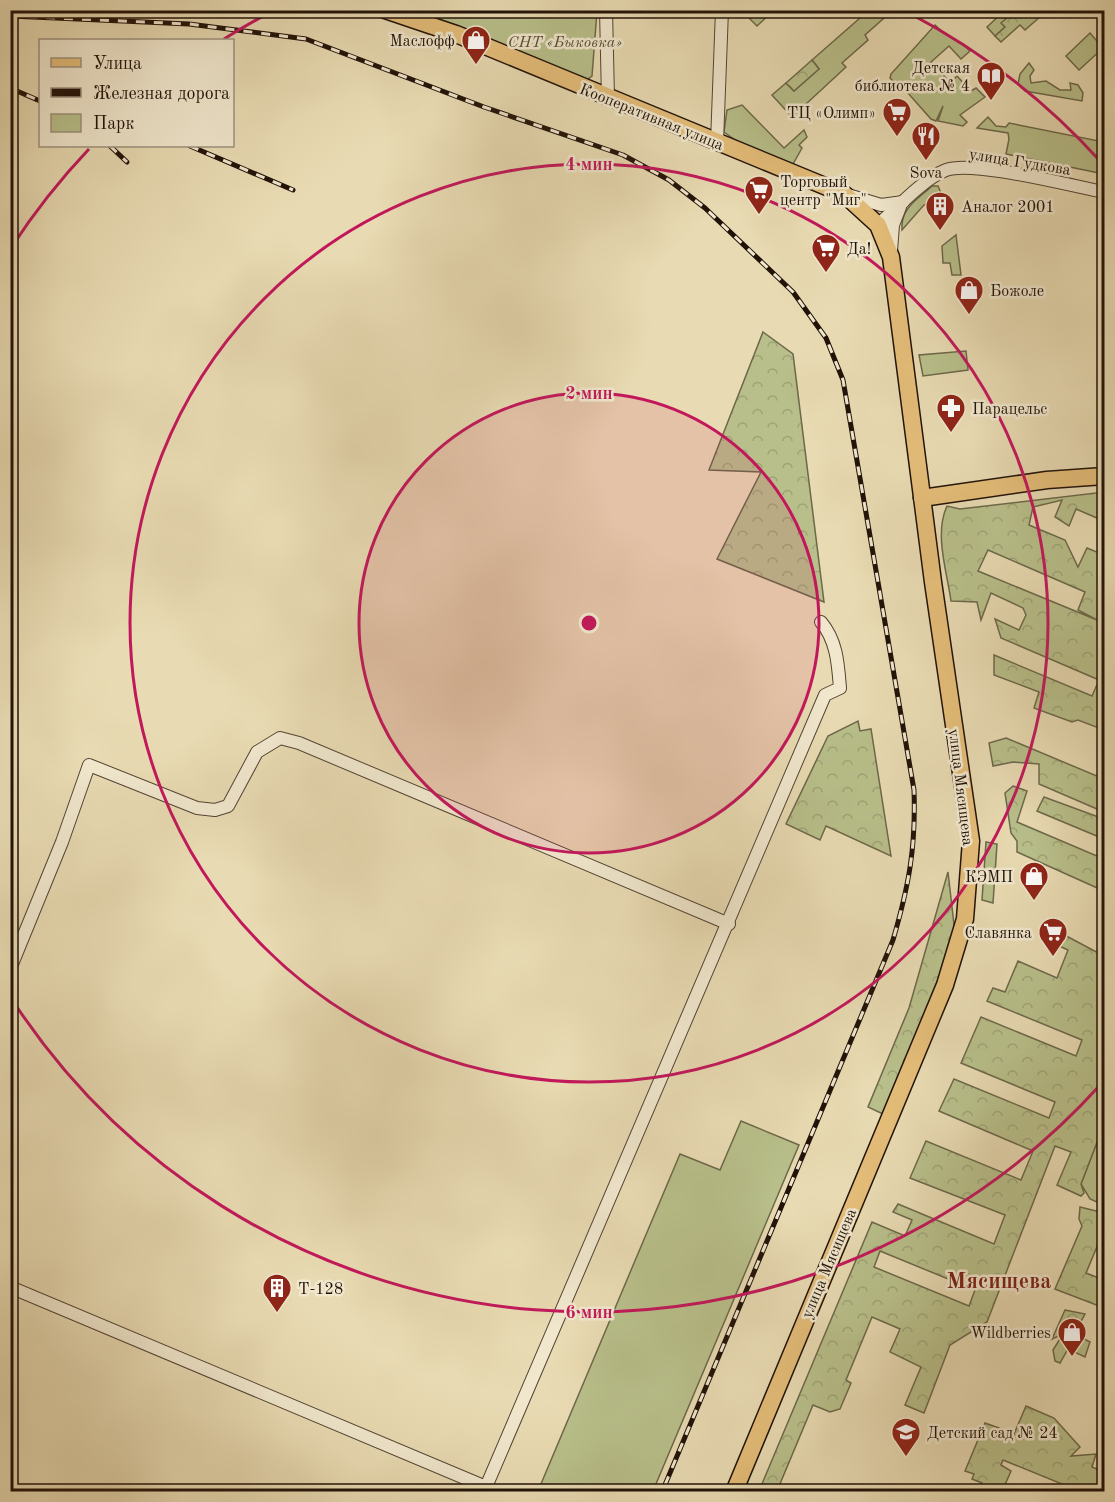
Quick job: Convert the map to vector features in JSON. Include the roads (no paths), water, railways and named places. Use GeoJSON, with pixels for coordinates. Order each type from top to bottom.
{"type":"FeatureCollection","features":[{"type":"Feature","properties":{"kind":"main road","name":"Кооперативная улица"},"geometry":{"type":"LineString","coordinates":[[385,10],[456,34],[844,194],[878,225],[891,256]]}},
{"type":"Feature","properties":{"kind":"main road","name":"улица Мясищева"},"geometry":{"type":"LineString","coordinates":[[734,1491],[945,985],[964,918],[971,841],[922,498],[891,256]]}},
{"type":"Feature","properties":{"kind":"main road"},"geometry":{"type":"LineString","coordinates":[[922,498],[1024,483],[1104,476]]}},
{"type":"Feature","properties":{"kind":"street"},"geometry":{"type":"LineString","coordinates":[[717,142],[722,10]]}},
{"type":"Feature","properties":{"kind":"street"},"geometry":{"type":"LineString","coordinates":[[604,11],[608,98]]}},
{"type":"Feature","properties":{"kind":"street","name":"улица Гудкова"},"geometry":{"type":"LineString","coordinates":[[878,225],[933,178],[955,168],[981,169],[1104,192]]}},
{"type":"Feature","properties":{"kind":"street"},"geometry":{"type":"LineString","coordinates":[[844,194],[881,205],[904,202]]}},
{"type":"Feature","properties":{"kind":"street","name":"улица Гудкова"},"geometry":{"type":"LineString","coordinates":[[891,256],[893,225],[896,213],[904,202]]}},
{"type":"Feature","properties":{"kind":"street"},"geometry":{"type":"LineString","coordinates":[[10,1287],[486,1487],[729,924],[825,695],[840,688],[836,652],[828,630],[821,621]]}},
{"type":"Feature","properties":{"kind":"street"},"geometry":{"type":"LineString","coordinates":[[10,969],[62,842],[90,765],[197,808],[215,810],[228,806],[257,752],[280,738],[299,743],[729,924]]}},
{"type":"Feature","properties":{"kind":"railway"},"geometry":{"type":"LineString","coordinates":[[10,16],[189,24],[306,39],[484,107],[623,155],[669,180],[705,208],[793,292],[826,338],[843,380],[914,790],[914,830],[910,866],[893,940],[662,1492]]}},
{"type":"Feature","properties":{"kind":"railway"},"geometry":{"type":"LineString","coordinates":[[10,88],[39,101]]}},
{"type":"Feature","properties":{"kind":"railway"},"geometry":{"type":"LineString","coordinates":[[111,147],[127,162]]}},
{"type":"Feature","properties":{"kind":"railway"},"geometry":{"type":"LineString","coordinates":[[192,147],[293,190]]}},
{"type":"Feature","properties":{"kind":"place","name":"Маслофф"},"geometry":{"type":"Point","coordinates":[476,66]}},
{"type":"Feature","properties":{"kind":"place","name":"Детская библиотека № 4"},"geometry":{"type":"Point","coordinates":[991,102]}},
{"type":"Feature","properties":{"kind":"place","name":"ТЦ «Олимп»"},"geometry":{"type":"Point","coordinates":[897,138]}},
{"type":"Feature","properties":{"kind":"place","name":"Sova"},"geometry":{"type":"Point","coordinates":[926,162]}},
{"type":"Feature","properties":{"kind":"place","name":"Торговый центр \"Миг\""},"geometry":{"type":"Point","coordinates":[759,216]}},
{"type":"Feature","properties":{"kind":"place","name":"Аналог 2001"},"geometry":{"type":"Point","coordinates":[940,232]}},
{"type":"Feature","properties":{"kind":"place","name":"Да!"},"geometry":{"type":"Point","coordinates":[826,274]}},
{"type":"Feature","properties":{"kind":"place","name":"Божоле"},"geometry":{"type":"Point","coordinates":[969,316]}},
{"type":"Feature","properties":{"kind":"place","name":"Парацельс"},"geometry":{"type":"Point","coordinates":[951,434]}},
{"type":"Feature","properties":{"kind":"place","name":"КЭМП"},"geometry":{"type":"Point","coordinates":[1034,902]}},
{"type":"Feature","properties":{"kind":"place","name":"Славянка"},"geometry":{"type":"Point","coordinates":[1053,958]}},
{"type":"Feature","properties":{"kind":"place","name":"Т-128"},"geometry":{"type":"Point","coordinates":[277,1314]}},
{"type":"Feature","properties":{"kind":"place","name":"Wildberries"},"geometry":{"type":"Point","coordinates":[1072,1358]}},
{"type":"Feature","properties":{"kind":"place","name":"Детский сад № 24"},"geometry":{"type":"Point","coordinates":[906,1458]}},
{"type":"Feature","properties":{"kind":"district","name":"Мясищева"},"geometry":{"type":"Point","coordinates":[999,1280]}},
{"type":"Feature","properties":{"kind":"park label","name":"СНТ «Быковка»"},"geometry":{"type":"Point","coordinates":[565,41]}}]}
